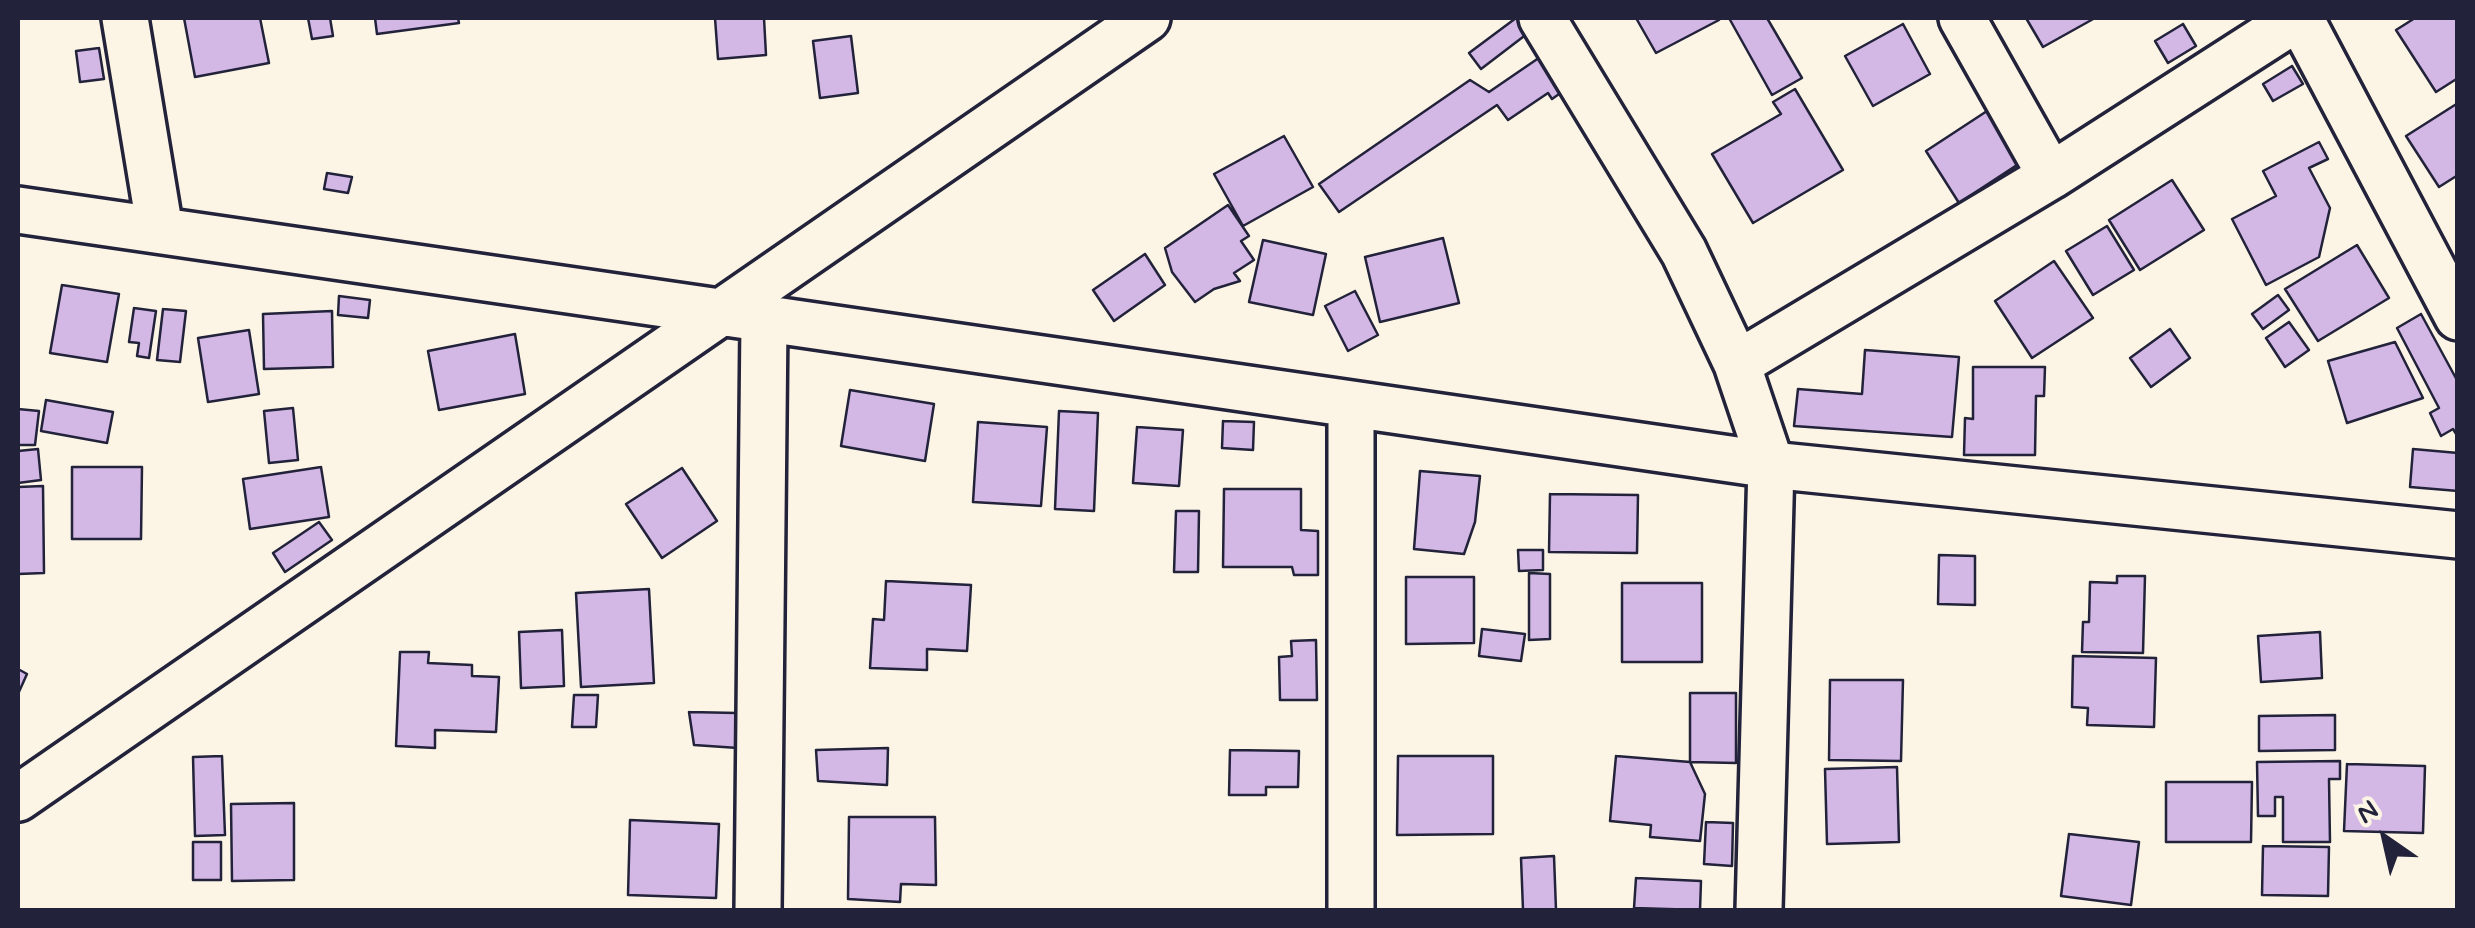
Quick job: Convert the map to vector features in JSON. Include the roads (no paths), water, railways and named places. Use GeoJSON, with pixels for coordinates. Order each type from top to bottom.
{"type":"FeatureCollection","features":[{"type":"Feature","properties":{"kind":"street"},"geometry":{"type":"LineString","coordinates":[[125,18],[160,230]]}},
{"type":"Feature","properties":{"kind":"street"},"geometry":{"type":"LineString","coordinates":[[18,798],[746,316],[1148,18]]}},
{"type":"Feature","properties":{"kind":"street"},"geometry":{"type":"LineString","coordinates":[[1542,18],[1684,252],[1737,364],[1771,465],[1758,910]]}},
{"type":"Feature","properties":{"kind":"street"},"geometry":{"type":"LineString","coordinates":[[1962,18],[2051,176]]}},
{"type":"Feature","properties":{"kind":"street"},"geometry":{"type":"LineString","coordinates":[[1737,364],[2051,176],[2298,18],[2458,316]]}},
{"type":"Feature","properties":{"kind":"street"},"geometry":{"type":"LineString","coordinates":[[18,210],[1771,465],[2458,535]]}},
{"type":"Feature","properties":{"kind":"street"},"geometry":{"type":"LineString","coordinates":[[746,316],[758,910]]}},
{"type":"Feature","properties":{"kind":"street"},"geometry":{"type":"LineString","coordinates":[[1350,405],[1352,910]]}}]}
